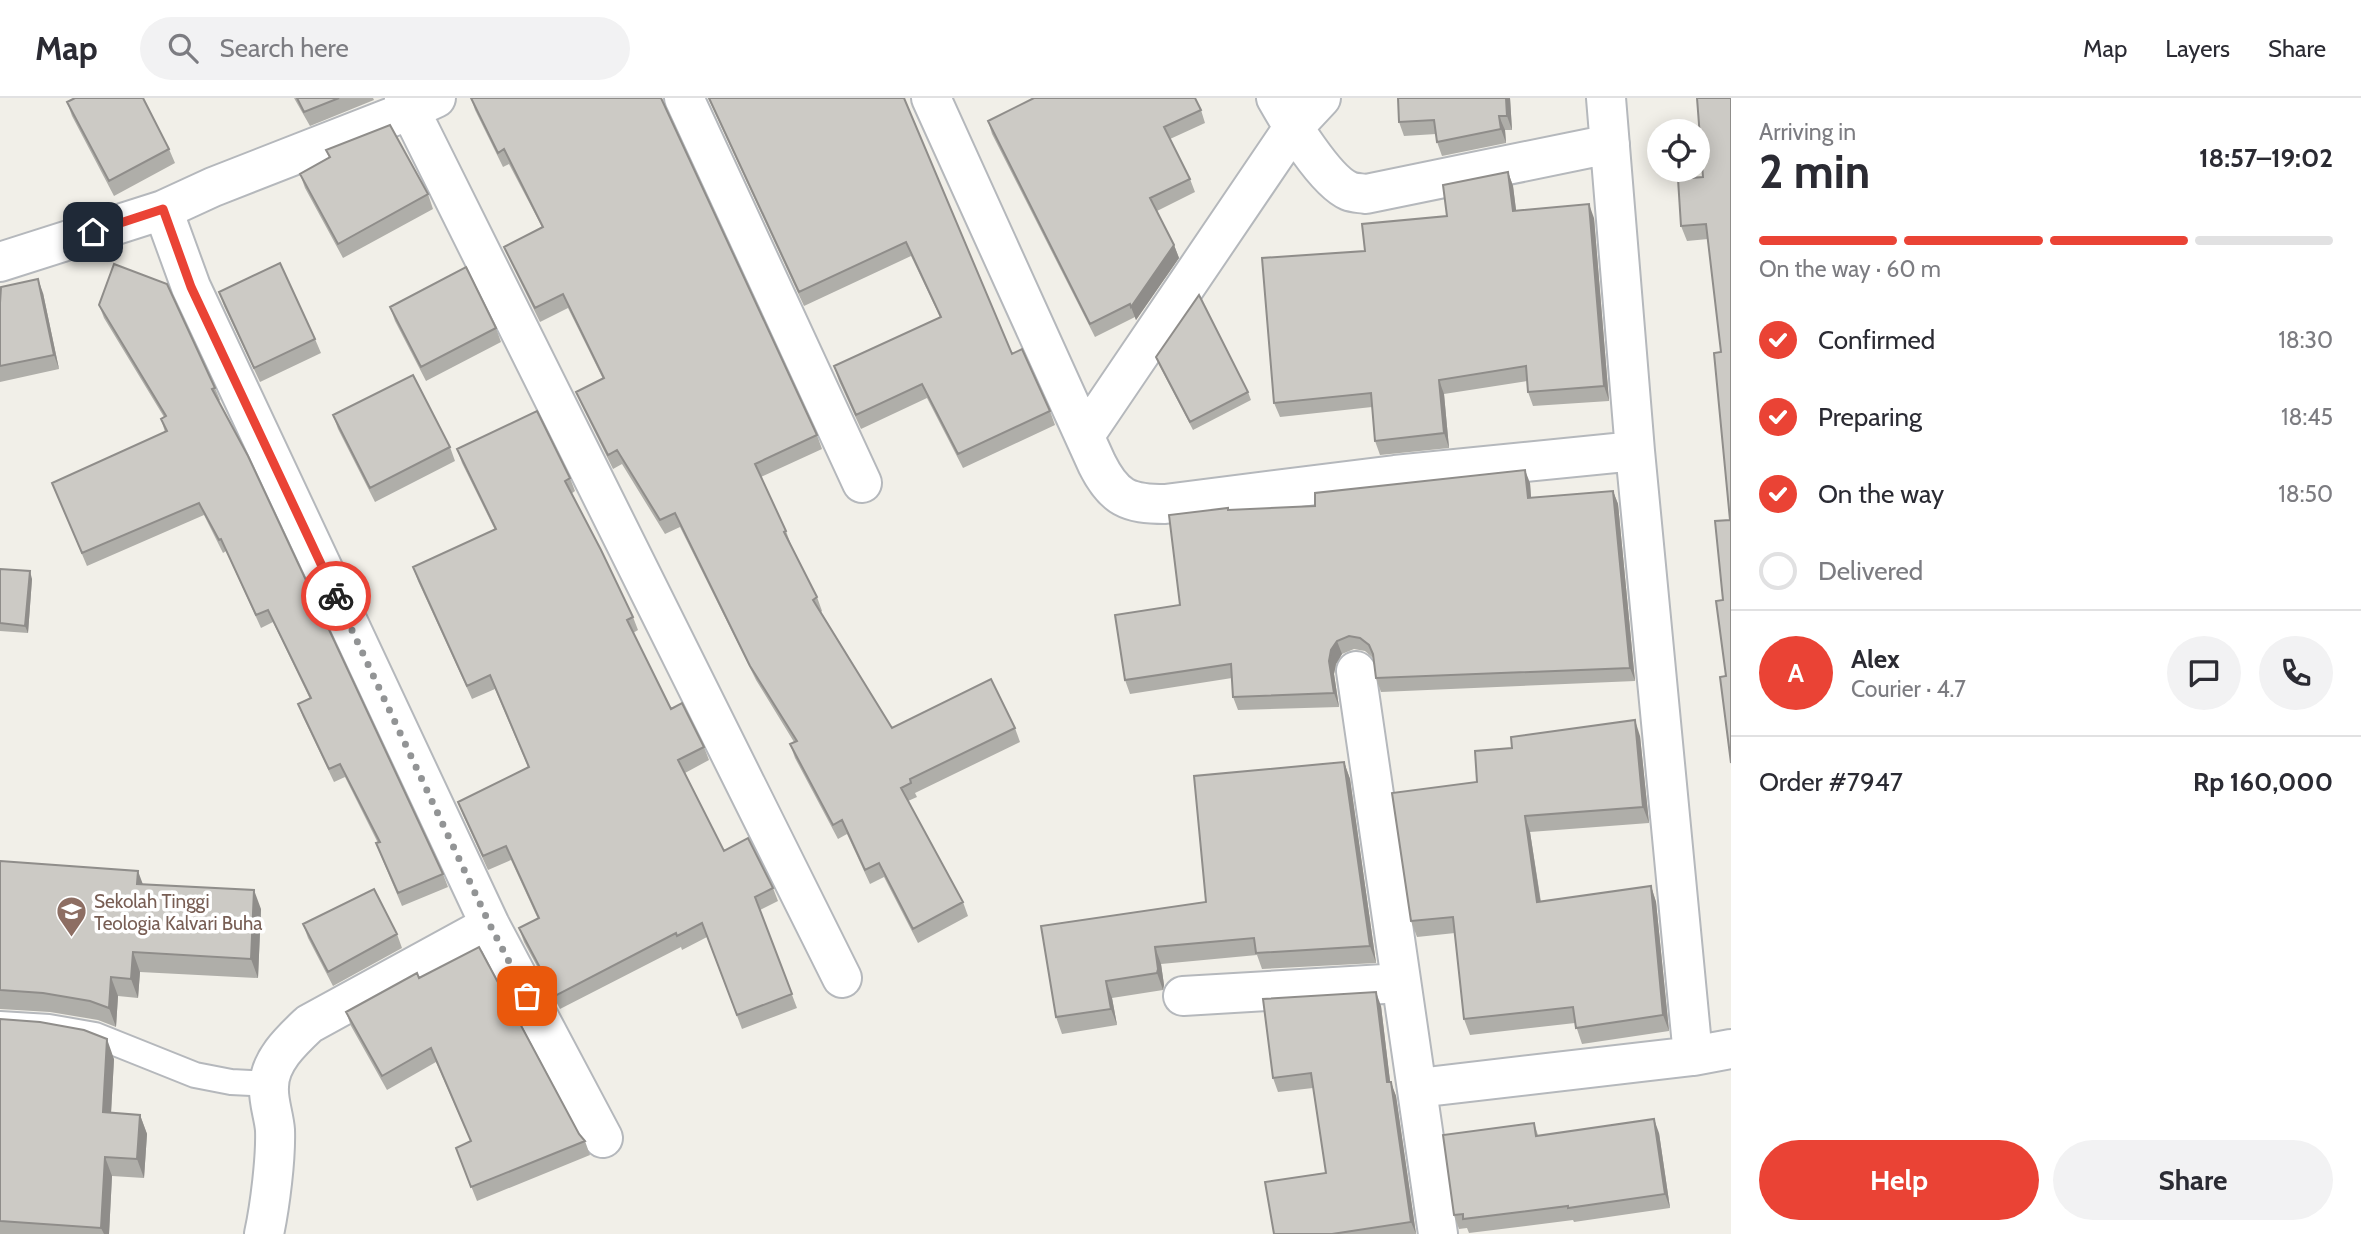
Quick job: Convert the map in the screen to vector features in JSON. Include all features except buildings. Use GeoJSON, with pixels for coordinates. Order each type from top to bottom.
{"type":"FeatureCollection","features":[{"type":"Feature","properties":{"kind":"street"},"geometry":{"type":"LineString","coordinates":[[684,98],[862,483]]}},
{"type":"Feature","properties":{"kind":"street"},"geometry":{"type":"LineString","coordinates":[[931,98],[1107,483],[1121,497],[1140,504],[1165,504],[1395,475],[1635,451]]}},
{"type":"Feature","properties":{"kind":"street"},"geometry":{"type":"LineString","coordinates":[[1085,435],[1284,113],[1321,98]]}},
{"type":"Feature","properties":{"kind":"street"},"geometry":{"type":"LineString","coordinates":[[1606,98],[1635,451],[1693,1056]]}},
{"type":"Feature","properties":{"kind":"street"},"geometry":{"type":"LineString","coordinates":[[0,262],[163,209],[417,102],[842,978]]}},
{"type":"Feature","properties":{"kind":"street"},"geometry":{"type":"LineString","coordinates":[[1284,113],[1338,184],[1350,191],[1366,194],[1610,145]]}},
{"type":"Feature","properties":{"kind":"street"},"geometry":{"type":"LineString","coordinates":[[163,209],[191,287],[490,925],[603,1138]]}},
{"type":"Feature","properties":{"kind":"street"},"geometry":{"type":"LineString","coordinates":[[1356,671],[1438,1234]]}},
{"type":"Feature","properties":{"kind":"street"},"geometry":{"type":"LineString","coordinates":[[264,1234],[275,1131],[268,1084],[278,1057],[291,1040],[309,1024],[490,925]]}},
{"type":"Feature","properties":{"kind":"street"},"geometry":{"type":"LineString","coordinates":[[1183,996],[1401,983]]}},
{"type":"Feature","properties":{"kind":"street"},"geometry":{"type":"LineString","coordinates":[[1418,1088],[1693,1056],[1731,1049]]}},
{"type":"Feature","properties":{"kind":"lane"},"geometry":{"type":"LineString","coordinates":[[0,1024],[48,1027],[95,1035],[195,1075],[231,1082],[268,1084]]}},
{"type":"Feature","properties":{"kind":"way so far"},"geometry":{"type":"LineString","coordinates":[[336,596],[490,925],[527,996]]}},
{"type":"Feature","properties":{"kind":"place","name":"Sekolah Tinggi Teologia Kalvari Buha"},"geometry":{"type":"Point","coordinates":[71,939]}},
{"type":"Feature","properties":{"kind":"route"},"geometry":{"type":"LineString","coordinates":[[93,232],[163,209],[191,287],[336,596]]}}]}
